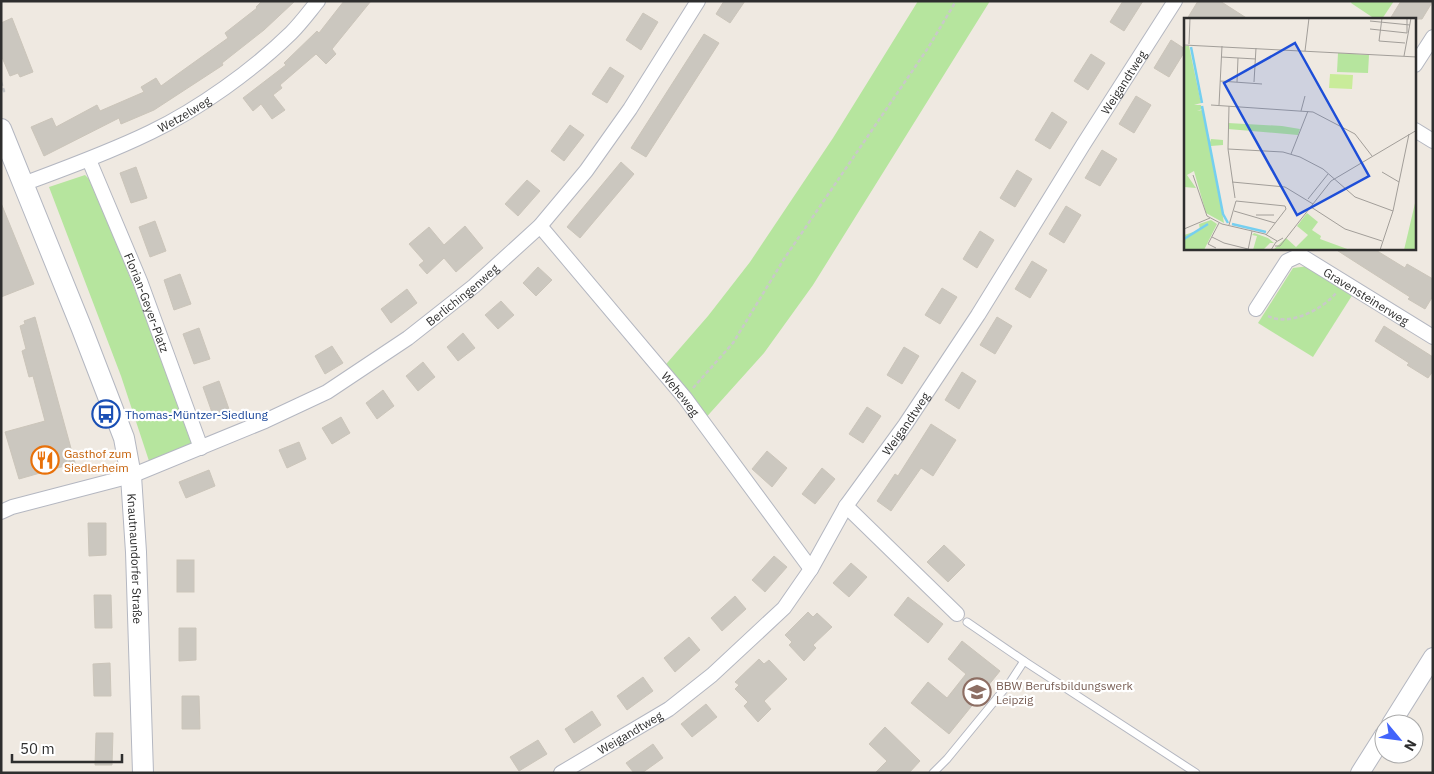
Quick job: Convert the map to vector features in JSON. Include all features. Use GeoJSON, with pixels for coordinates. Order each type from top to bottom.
{"type":"FeatureCollection","features":[{"type":"Feature","properties":{"kind":"main road","name":"Knautnaundorfer Straße"},"geometry":{"type":"LineString","coordinates":[[1,129],[5,150],[23,184],[124,438],[131,476],[136,552],[144,773]]}},
{"type":"Feature","properties":{"kind":"street","name":"Wetzelweg"},"geometry":{"type":"LineString","coordinates":[[23,184],[89,160],[152,132],[205,100],[248,70],[291,33],[318,1]]}},
{"type":"Feature","properties":{"kind":"street","name":"Berlichingenweg"},"geometry":{"type":"LineString","coordinates":[[1,512],[12,507],[131,476],[265,421],[327,392],[415,332],[474,286],[540,226],[586,171],[630,109],[698,1]]}},
{"type":"Feature","properties":{"kind":"street","name":"Weigandtweg"},"geometry":{"type":"LineString","coordinates":[[561,773],[669,710],[712,675],[784,608],[810,569],[846,506],[905,425],[978,315],[1175,1]]}},
{"type":"Feature","properties":{"kind":"street"},"geometry":{"type":"LineString","coordinates":[[1416,63],[1433,37]]}},
{"type":"Feature","properties":{"kind":"street"},"geometry":{"type":"LineString","coordinates":[[1416,131],[1433,141]]}},
{"type":"Feature","properties":{"kind":"street","name":"Florian-Geyer-Platz"},"geometry":{"type":"LineString","coordinates":[[89,160],[140,281],[201,448]]}},
{"type":"Feature","properties":{"kind":"street","name":"Weheweg"},"geometry":{"type":"LineString","coordinates":[[540,226],[685,398],[810,569]]}},
{"type":"Feature","properties":{"kind":"street"},"geometry":{"type":"LineString","coordinates":[[1256,309],[1286,261],[1300,252]]}},
{"type":"Feature","properties":{"kind":"street","name":"Gravensteinerweg"},"geometry":{"type":"LineString","coordinates":[[1300,252],[1433,337]]}},
{"type":"Feature","properties":{"kind":"street"},"geometry":{"type":"LineString","coordinates":[[846,506],[962,618]]}},
{"type":"Feature","properties":{"kind":"street"},"geometry":{"type":"LineString","coordinates":[[1397,714],[1433,658]]}},
{"type":"Feature","properties":{"kind":"street"},"geometry":{"type":"LineString","coordinates":[[1360,773],[1374,751]]}},
{"type":"Feature","properties":{"kind":"lane"},"geometry":{"type":"LineString","coordinates":[[962,618],[1024,661],[1196,773]]}},
{"type":"Feature","properties":{"kind":"lane"},"geometry":{"type":"LineString","coordinates":[[933,773],[947,759],[1024,661]]}},
{"type":"Feature","properties":{"kind":"path"},"geometry":{"type":"LineString","coordinates":[[685,398],[732,343],[784,258],[928,48],[956,1]]}},
{"type":"Feature","properties":{"kind":"path"},"geometry":{"type":"LineString","coordinates":[[1,82],[4,91],[1,92]]}},
{"type":"Feature","properties":{"kind":"path"},"geometry":{"type":"LineString","coordinates":[[1256,309],[1272,318],[1289,319],[1307,314],[1330,300],[1345,282]]}},
{"type":"Feature","properties":{"kind":"green space"},"geometry":{"type":"Polygon","coordinates":[[[918,1],[990,1],[813,285],[764,353],[702,422],[661,370],[708,316],[750,262],[833,138],[918,1]]]}},
{"type":"Feature","properties":{"kind":"green space"},"geometry":{"type":"Polygon","coordinates":[[[1352,1],[1394,1],[1383,18],[1374,18],[1351,3],[1352,1]]]}},
{"type":"Feature","properties":{"kind":"green space"},"geometry":{"type":"Polygon","coordinates":[[[85,175],[93,183],[193,438],[191,445],[149,461],[121,376],[49,187],[85,175]]]}},
{"type":"Feature","properties":{"kind":"green space"},"geometry":{"type":"Polygon","coordinates":[[[1309,266],[1353,294],[1313,357],[1258,323],[1293,268],[1309,266]]]}},
{"type":"Feature","properties":{"kind":"building"},"geometry":{"type":"Polygon","coordinates":[[[262,1],[295,1],[264,30],[222,63],[223,65],[154,110],[121,124],[119,118],[44,156],[31,127],[52,118],[56,127],[97,105],[100,111],[144,92],[141,87],[156,78],[161,86],[228,38],[225,33],[257,8],[262,1]]]}},
{"type":"Feature","properties":{"kind":"building"},"geometry":{"type":"Polygon","coordinates":[[[344,1],[371,1],[332,49],[336,54],[326,64],[316,54],[280,85],[282,88],[273,95],[285,110],[272,119],[261,104],[253,111],[243,98],[286,65],[284,63],[317,31],[319,33],[344,1]]]}},
{"type":"Feature","properties":{"kind":"building"},"geometry":{"type":"Polygon","coordinates":[[[724,1],[745,1],[730,23],[716,14],[724,1]]]}},
{"type":"Feature","properties":{"kind":"building"},"geometry":{"type":"Polygon","coordinates":[[[1123,1],[1143,1],[1124,31],[1110,22],[1123,1]]]}},
{"type":"Feature","properties":{"kind":"building"},"geometry":{"type":"Polygon","coordinates":[[[1198,1],[1220,1],[1246,18],[1188,18],[1198,1]]]}},
{"type":"Feature","properties":{"kind":"building"},"geometry":{"type":"Polygon","coordinates":[[[1401,1],[1433,1],[1422,19],[1391,18],[1401,1]]]}},
{"type":"Feature","properties":{"kind":"building"},"geometry":{"type":"Polygon","coordinates":[[[643,13],[658,22],[641,50],[626,40],[643,13]]]}},
{"type":"Feature","properties":{"kind":"building"},"geometry":{"type":"Polygon","coordinates":[[[12,18],[33,72],[20,77],[18,73],[10,76],[1,55],[1,23],[12,18]]]}},
{"type":"Feature","properties":{"kind":"building"},"geometry":{"type":"Polygon","coordinates":[[[704,34],[719,43],[646,157],[631,148],[704,34]]]}},
{"type":"Feature","properties":{"kind":"building"},"geometry":{"type":"Polygon","coordinates":[[[1171,40],[1184,48],[1184,53],[1169,77],[1154,68],[1171,40]]]}},
{"type":"Feature","properties":{"kind":"building"},"geometry":{"type":"Polygon","coordinates":[[[1091,54],[1105,63],[1088,90],[1074,81],[1091,54]]]}},
{"type":"Feature","properties":{"kind":"building"},"geometry":{"type":"Polygon","coordinates":[[[610,67],[624,76],[607,103],[592,94],[610,67]]]}},
{"type":"Feature","properties":{"kind":"building"},"geometry":{"type":"Polygon","coordinates":[[[1136,96],[1151,105],[1134,133],[1119,124],[1136,96]]]}},
{"type":"Feature","properties":{"kind":"building"},"geometry":{"type":"Polygon","coordinates":[[[1052,112],[1067,122],[1050,149],[1035,140],[1052,112]]]}},
{"type":"Feature","properties":{"kind":"building"},"geometry":{"type":"Polygon","coordinates":[[[570,125],[584,135],[564,161],[551,151],[570,125]]]}},
{"type":"Feature","properties":{"kind":"building"},"geometry":{"type":"Polygon","coordinates":[[[1102,150],[1117,159],[1100,186],[1085,178],[1102,150]]]}},
{"type":"Feature","properties":{"kind":"building"},"geometry":{"type":"Polygon","coordinates":[[[621,162],[634,174],[580,238],[567,227],[621,162]]]}},
{"type":"Feature","properties":{"kind":"building"},"geometry":{"type":"Polygon","coordinates":[[[136,167],[147,198],[131,203],[120,173],[136,167]]]}},
{"type":"Feature","properties":{"kind":"building"},"geometry":{"type":"Polygon","coordinates":[[[1017,170],[1032,179],[1015,207],[1000,198],[1017,170]]]}},
{"type":"Feature","properties":{"kind":"building"},"geometry":{"type":"Polygon","coordinates":[[[527,180],[540,191],[518,216],[505,204],[527,180]]]}},
{"type":"Feature","properties":{"kind":"building"},"geometry":{"type":"Polygon","coordinates":[[[1,203],[34,284],[1,297],[1,203]]]}},
{"type":"Feature","properties":{"kind":"building"},"geometry":{"type":"Polygon","coordinates":[[[1066,206],[1081,215],[1064,243],[1049,234],[1066,206]]]}},
{"type":"Feature","properties":{"kind":"building"},"geometry":{"type":"Polygon","coordinates":[[[155,221],[166,251],[150,257],[139,227],[155,221]]]}},
{"type":"Feature","properties":{"kind":"building"},"geometry":{"type":"Polygon","coordinates":[[[465,226],[483,248],[456,272],[444,258],[427,274],[419,265],[424,261],[409,244],[429,227],[444,245],[465,226]]]}},
{"type":"Feature","properties":{"kind":"building"},"geometry":{"type":"Polygon","coordinates":[[[980,231],[994,240],[977,268],[963,259],[980,231]]]}},
{"type":"Feature","properties":{"kind":"building"},"geometry":{"type":"Polygon","coordinates":[[[1337,250],[1376,250],[1405,268],[1407,264],[1433,279],[1433,296],[1425,309],[1408,299],[1410,297],[1337,250]]]}},
{"type":"Feature","properties":{"kind":"building"},"geometry":{"type":"Polygon","coordinates":[[[1032,261],[1047,270],[1030,298],[1015,289],[1032,261]]]}},
{"type":"Feature","properties":{"kind":"building"},"geometry":{"type":"Polygon","coordinates":[[[538,267],[552,280],[536,296],[523,283],[538,267]]]}},
{"type":"Feature","properties":{"kind":"building"},"geometry":{"type":"Polygon","coordinates":[[[180,274],[191,304],[174,310],[164,280],[180,274]]]}},
{"type":"Feature","properties":{"kind":"building"},"geometry":{"type":"Polygon","coordinates":[[[942,288],[957,297],[940,324],[925,315],[942,288]]]}},
{"type":"Feature","properties":{"kind":"building"},"geometry":{"type":"Polygon","coordinates":[[[407,289],[417,303],[391,323],[381,309],[407,289]]]}},
{"type":"Feature","properties":{"kind":"building"},"geometry":{"type":"Polygon","coordinates":[[[501,301],[514,315],[498,329],[485,315],[501,301]]]}},
{"type":"Feature","properties":{"kind":"building"},"geometry":{"type":"Polygon","coordinates":[[[35,317],[75,463],[19,479],[5,432],[45,421],[33,376],[29,377],[22,351],[26,349],[20,326],[25,324],[24,321],[35,317]]]}},
{"type":"Feature","properties":{"kind":"building"},"geometry":{"type":"Polygon","coordinates":[[[997,317],[1012,326],[995,354],[980,345],[997,317]]]}},
{"type":"Feature","properties":{"kind":"building"},"geometry":{"type":"Polygon","coordinates":[[[1384,326],[1433,357],[1433,371],[1428,378],[1375,341],[1384,326]]]}},
{"type":"Feature","properties":{"kind":"building"},"geometry":{"type":"Polygon","coordinates":[[[199,328],[210,359],[194,364],[183,334],[199,328]]]}},
{"type":"Feature","properties":{"kind":"building"},"geometry":{"type":"Polygon","coordinates":[[[463,333],[475,348],[458,361],[447,347],[463,333]]]}},
{"type":"Feature","properties":{"kind":"building"},"geometry":{"type":"Polygon","coordinates":[[[332,346],[343,363],[325,374],[315,356],[332,346]]]}},
{"type":"Feature","properties":{"kind":"building"},"geometry":{"type":"Polygon","coordinates":[[[904,347],[919,356],[902,384],[887,375],[904,347]]]}},
{"type":"Feature","properties":{"kind":"building"},"geometry":{"type":"Polygon","coordinates":[[[423,362],[435,377],[418,391],[406,376],[423,362]]]}},
{"type":"Feature","properties":{"kind":"building"},"geometry":{"type":"Polygon","coordinates":[[[962,372],[976,381],[959,409],[945,400],[962,372]]]}},
{"type":"Feature","properties":{"kind":"building"},"geometry":{"type":"Polygon","coordinates":[[[219,381],[230,412],[214,418],[203,387],[219,381]]]}},
{"type":"Feature","properties":{"kind":"building"},"geometry":{"type":"Polygon","coordinates":[[[383,390],[394,406],[377,419],[366,403],[383,390]]]}},
{"type":"Feature","properties":{"kind":"building"},"geometry":{"type":"Polygon","coordinates":[[[867,407],[881,416],[863,443],[849,434],[867,407]]]}},
{"type":"Feature","properties":{"kind":"building"},"geometry":{"type":"Polygon","coordinates":[[[341,417],[350,433],[332,444],[322,428],[341,417]]]}},
{"type":"Feature","properties":{"kind":"building"},"geometry":{"type":"Polygon","coordinates":[[[931,424],[956,440],[933,476],[921,468],[891,511],[877,501],[895,474],[898,476],[931,424]]]}},
{"type":"Feature","properties":{"kind":"building"},"geometry":{"type":"Polygon","coordinates":[[[299,442],[306,459],[287,468],[279,450],[299,442]]]}},
{"type":"Feature","properties":{"kind":"building"},"geometry":{"type":"Polygon","coordinates":[[[767,451],[787,468],[772,487],[752,469],[767,451]]]}},
{"type":"Feature","properties":{"kind":"building"},"geometry":{"type":"Polygon","coordinates":[[[822,468],[835,479],[815,504],[802,494],[822,468]]]}},
{"type":"Feature","properties":{"kind":"building"},"geometry":{"type":"Polygon","coordinates":[[[209,470],[215,486],[186,498],[179,482],[209,470]]]}},
{"type":"Feature","properties":{"kind":"building"},"geometry":{"type":"Polygon","coordinates":[[[88,523],[106,523],[106,555],[89,556],[88,523]]]}},
{"type":"Feature","properties":{"kind":"building"},"geometry":{"type":"Polygon","coordinates":[[[944,545],[965,565],[948,582],[927,562],[944,545]]]}},
{"type":"Feature","properties":{"kind":"building"},"geometry":{"type":"Polygon","coordinates":[[[774,556],[787,567],[765,592],[752,580],[774,556]]]}},
{"type":"Feature","properties":{"kind":"building"},"geometry":{"type":"Polygon","coordinates":[[[177,560],[194,560],[194,592],[177,592],[177,560]]]}},
{"type":"Feature","properties":{"kind":"building"},"geometry":{"type":"Polygon","coordinates":[[[851,563],[867,577],[849,597],[833,583],[851,563]]]}},
{"type":"Feature","properties":{"kind":"building"},"geometry":{"type":"Polygon","coordinates":[[[94,595],[111,595],[112,628],[95,628],[94,595]]]}},
{"type":"Feature","properties":{"kind":"building"},"geometry":{"type":"Polygon","coordinates":[[[735,596],[746,609],[722,631],[711,618],[735,596]]]}},
{"type":"Feature","properties":{"kind":"building"},"geometry":{"type":"Polygon","coordinates":[[[908,597],[943,624],[928,643],[894,615],[908,597]]]}},
{"type":"Feature","properties":{"kind":"building"},"geometry":{"type":"Polygon","coordinates":[[[808,612],[813,617],[817,613],[832,627],[813,645],[816,648],[804,661],[789,645],[792,642],[785,635],[808,612]]]}},
{"type":"Feature","properties":{"kind":"building"},"geometry":{"type":"Polygon","coordinates":[[[179,628],[196,628],[196,660],[179,661],[179,628]]]}},
{"type":"Feature","properties":{"kind":"building"},"geometry":{"type":"Polygon","coordinates":[[[689,637],[700,650],[675,672],[664,658],[689,637]]]}},
{"type":"Feature","properties":{"kind":"building"},"geometry":{"type":"Polygon","coordinates":[[[962,641],[1000,671],[949,734],[911,703],[928,682],[947,698],[966,674],[948,659],[962,641]]]}},
{"type":"Feature","properties":{"kind":"building"},"geometry":{"type":"Polygon","coordinates":[[[759,659],[764,664],[769,660],[787,679],[764,701],[771,709],[758,722],[744,706],[748,702],[735,689],[739,685],[735,682],[759,659]]]}},
{"type":"Feature","properties":{"kind":"building"},"geometry":{"type":"Polygon","coordinates":[[[110,663],[111,696],[94,696],[93,664],[110,663]]]}},
{"type":"Feature","properties":{"kind":"building"},"geometry":{"type":"Polygon","coordinates":[[[643,677],[653,691],[627,710],[617,696],[643,677]]]}},
{"type":"Feature","properties":{"kind":"building"},"geometry":{"type":"Polygon","coordinates":[[[182,696],[199,696],[200,729],[182,729],[182,696]]]}},
{"type":"Feature","properties":{"kind":"building"},"geometry":{"type":"Polygon","coordinates":[[[706,704],[717,717],[692,737],[681,724],[706,704]]]}},
{"type":"Feature","properties":{"kind":"building"},"geometry":{"type":"Polygon","coordinates":[[[592,711],[601,725],[574,743],[565,729],[592,711]]]}},
{"type":"Feature","properties":{"kind":"building"},"geometry":{"type":"Polygon","coordinates":[[[885,727],[920,761],[909,773],[875,773],[887,761],[869,744],[885,727]]]}},
{"type":"Feature","properties":{"kind":"building"},"geometry":{"type":"Polygon","coordinates":[[[96,733],[113,733],[112,765],[95,765],[96,733]]]}},
{"type":"Feature","properties":{"kind":"building"},"geometry":{"type":"Polygon","coordinates":[[[538,740],[547,754],[519,771],[510,757],[538,740]]]}},
{"type":"Feature","properties":{"kind":"building"},"geometry":{"type":"Polygon","coordinates":[[[653,744],[663,758],[642,773],[634,773],[626,763],[653,744]]]}},
{"type":"Feature","properties":{"kind":"place","name":"Thomas-Müntzer-Siedlung"},"geometry":{"type":"Point","coordinates":[106,414]}},
{"type":"Feature","properties":{"kind":"place","name":"Gasthof zum Siedlerheim"},"geometry":{"type":"Point","coordinates":[45,460]}},
{"type":"Feature","properties":{"kind":"place","name":"BBW Berufsbildungswerk Leipzig"},"geometry":{"type":"Point","coordinates":[977,692]}}]}
